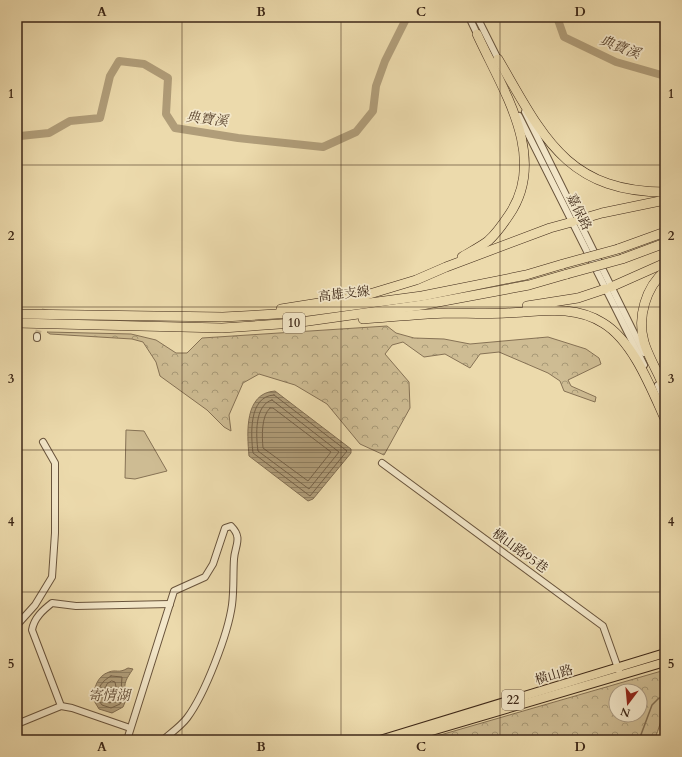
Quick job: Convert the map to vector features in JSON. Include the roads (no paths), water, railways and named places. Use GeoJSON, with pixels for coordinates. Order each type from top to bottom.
{"type":"FeatureCollection","features":[{"type":"Feature","properties":{"kind":"highway"},"geometry":{"type":"LineString","coordinates":[[446,267],[488,241],[504,223],[519,197],[526,171],[523,142],[518,125],[477,34]]}},
{"type":"Feature","properties":{"kind":"highway"},"geometry":{"type":"LineString","coordinates":[[498,59],[532,119],[551,145],[563,157],[578,168],[604,182],[637,191],[665,192]]}},
{"type":"Feature","properties":{"kind":"highway"},"geometry":{"type":"LineString","coordinates":[[238,317],[362,296],[416,280],[446,267],[550,228],[602,213],[665,200]]}},
{"type":"Feature","properties":{"kind":"highway","name":"高雄支線"},"geometry":{"type":"LineString","coordinates":[[17,314],[238,317],[295,313],[422,296],[526,275],[618,249],[665,232]]}},
{"type":"Feature","properties":{"kind":"highway","name":"高雄支線"},"geometry":{"type":"LineString","coordinates":[[17,323],[222,328],[274,324],[422,305],[529,285],[622,259],[665,243]]}},
{"type":"Feature","properties":{"kind":"highway"},"geometry":{"type":"LineString","coordinates":[[460,314],[539,304],[594,294],[665,263]]}},
{"type":"Feature","properties":{"kind":"highway"},"geometry":{"type":"LineString","coordinates":[[665,271],[648,293],[642,324],[644,341],[665,390]]}},
{"type":"Feature","properties":{"kind":"highway"},"geometry":{"type":"LineString","coordinates":[[274,324],[563,310],[588,316],[604,323],[615,332],[628,347],[652,390],[665,419]]}},
{"type":"Feature","properties":{"kind":"main road","name":"橫山路"},"geometry":{"type":"LineString","coordinates":[[401,740],[619,671],[645,658],[665,653]]}},
{"type":"Feature","properties":{"kind":"main road","name":"橫山路"},"geometry":{"type":"LineString","coordinates":[[380,740],[619,671],[665,662]]}},
{"type":"Feature","properties":{"kind":"street","name":"嘉保路"},"geometry":{"type":"LineString","coordinates":[[469,17],[575,221]]}},
{"type":"Feature","properties":{"kind":"street","name":"嘉保路"},"geometry":{"type":"LineString","coordinates":[[477,17],[646,369],[665,419]]}},
{"type":"Feature","properties":{"kind":"street","name":"嘉保路"},"geometry":{"type":"LineString","coordinates":[[608,288],[644,354],[665,402]]}},
{"type":"Feature","properties":{"kind":"street"},"geometry":{"type":"LineString","coordinates":[[17,625],[35,605],[52,577],[56,532],[55,463],[43,442]]}},
{"type":"Feature","properties":{"kind":"street","name":"橫山路95巷"},"geometry":{"type":"LineString","coordinates":[[382,463],[603,626],[619,671]]}},
{"type":"Feature","properties":{"kind":"street"},"geometry":{"type":"LineString","coordinates":[[126,740],[174,591],[206,577],[213,564],[225,528],[231,526],[236,532],[238,541],[234,557],[232,602],[229,625],[198,698],[187,718],[163,740]]}},
{"type":"Feature","properties":{"kind":"street"},"geometry":{"type":"LineString","coordinates":[[61,706],[32,630],[33,624],[42,612],[52,603],[76,606],[170,604]]}},
{"type":"Feature","properties":{"kind":"street"},"geometry":{"type":"LineString","coordinates":[[645,658],[665,648]]}},
{"type":"Feature","properties":{"kind":"street"},"geometry":{"type":"LineString","coordinates":[[17,724],[61,706],[72,708],[130,728]]}},
{"type":"Feature","properties":{"kind":"water"},"geometry":{"type":"Polygon","coordinates":[[[275,391],[351,449],[351,453],[313,499],[308,501],[249,456],[248,426],[253,406],[265,393],[275,391]]]}},
{"type":"Feature","properties":{"kind":"water","name":"寄情湖"},"geometry":{"type":"Polygon","coordinates":[[[128,668],[133,669],[125,685],[128,695],[123,707],[112,713],[99,709],[93,699],[95,687],[99,679],[109,672],[122,671],[128,668]]]}},
{"type":"Feature","properties":{"kind":"waterway","name":"典寶溪"},"geometry":{"type":"LineString","coordinates":[[17,134],[20,136],[49,133],[70,121],[100,118],[110,76],[119,61],[144,64],[168,78],[166,114],[175,128],[238,138],[323,147],[356,132],[373,111],[376,86],[385,61],[407,17]]}},
{"type":"Feature","properties":{"kind":"waterway","name":"典寶溪"},"geometry":{"type":"LineString","coordinates":[[557,17],[564,37],[616,62],[665,76]]}},
{"type":"Feature","properties":{"kind":"waterway"},"geometry":{"type":"LineString","coordinates":[[639,740],[652,705],[659,698],[665,698]]}},
{"type":"Feature","properties":{"kind":"tunnel"},"geometry":{"type":"LineString","coordinates":[[37,336],[45,309]]}}]}
